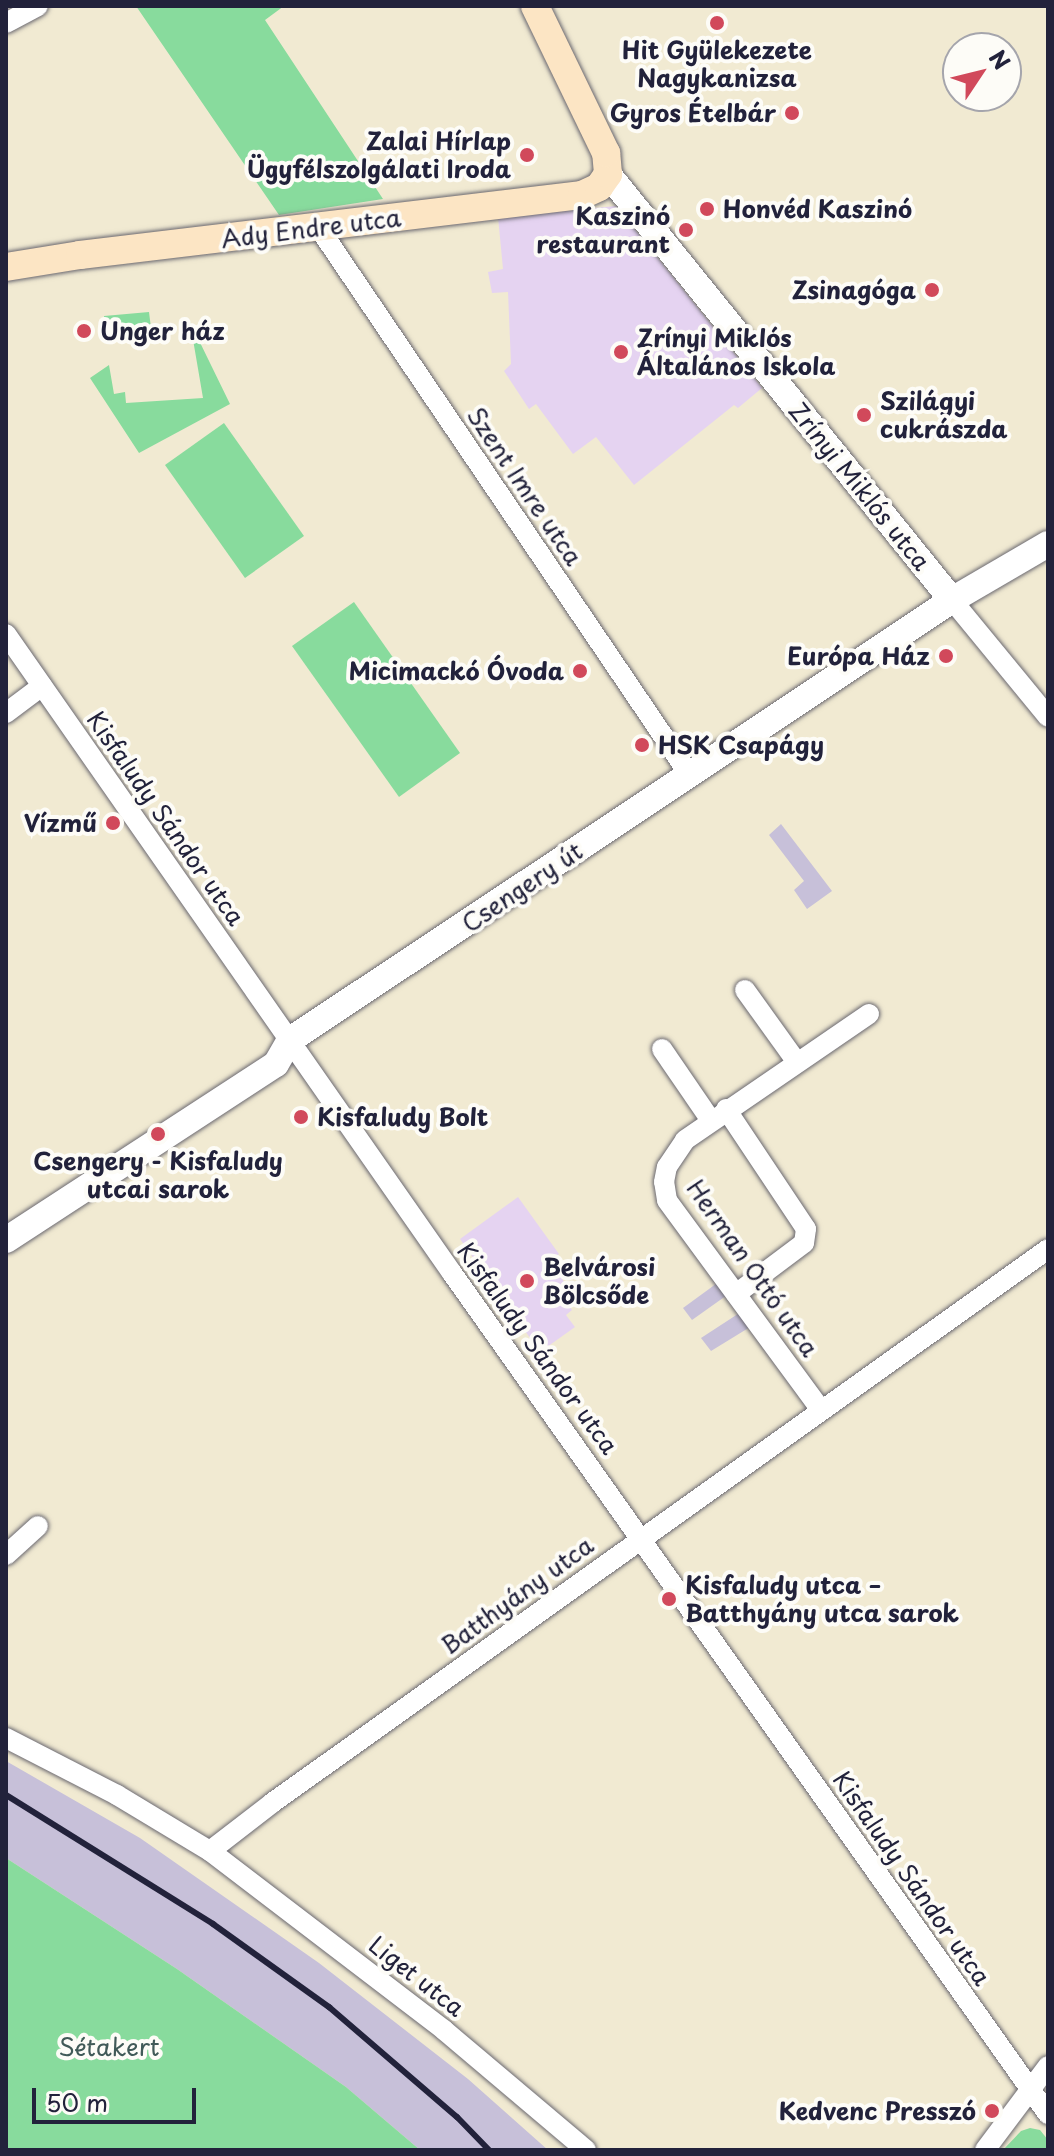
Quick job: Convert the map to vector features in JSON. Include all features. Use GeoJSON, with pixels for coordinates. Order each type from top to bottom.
{"type":"FeatureCollection","features":[{"type":"Feature","properties":{"kind":"main road","name":"Zrínyi Miklós utca"},"geometry":{"type":"LineString","coordinates":[[535,6],[603,145],[608,174]]}},
{"type":"Feature","properties":{"kind":"main road","name":"Ady Endre utca"},"geometry":{"type":"LineString","coordinates":[[6,267],[80,255],[582,195],[599,187],[608,174]]}},
{"type":"Feature","properties":{"kind":"street"},"geometry":{"type":"LineString","coordinates":[[6,23],[38,6]]}},
{"type":"Feature","properties":{"kind":"street","name":"Zrínyi Miklós utca"},"geometry":{"type":"LineString","coordinates":[[608,174],[1048,717]]}},
{"type":"Feature","properties":{"kind":"street","name":"Szent Imre utca"},"geometry":{"type":"LineString","coordinates":[[319,228],[689,774]]}},
{"type":"Feature","properties":{"kind":"street","name":"Csengery út"},"geometry":{"type":"LineString","coordinates":[[6,1240],[276,1064],[290,1040],[952,600],[1048,544]]}},
{"type":"Feature","properties":{"kind":"street","name":"Kisfaludy Sándor utca"},"geometry":{"type":"LineString","coordinates":[[6,634],[1048,2114]]}},
{"type":"Feature","properties":{"kind":"street"},"geometry":{"type":"LineString","coordinates":[[6,713],[42,686]]}},
{"type":"Feature","properties":{"kind":"street"},"geometry":{"type":"LineString","coordinates":[[745,990],[796,1061]]}},
{"type":"Feature","properties":{"kind":"street","name":"Herman Ottó utca"},"geometry":{"type":"LineString","coordinates":[[821,1410],[667,1200],[664,1182],[673,1154],[718,1114],[869,1014]]}},
{"type":"Feature","properties":{"kind":"street"},"geometry":{"type":"LineString","coordinates":[[662,1049],[718,1114],[806,1229],[804,1243],[736,1294]]}},
{"type":"Feature","properties":{"kind":"street","name":"Batthyány utca"},"geometry":{"type":"LineString","coordinates":[[210,1851],[642,1537],[1048,1249]]}},
{"type":"Feature","properties":{"kind":"street"},"geometry":{"type":"LineString","coordinates":[[6,1555],[38,1526]]}},
{"type":"Feature","properties":{"kind":"street"},"geometry":{"type":"LineString","coordinates":[[6,1738],[117,1795],[210,1851]]}},
{"type":"Feature","properties":{"kind":"street","name":"Liget utca"},"geometry":{"type":"LineString","coordinates":[[210,1851],[444,2030],[586,2150]]}},
{"type":"Feature","properties":{"kind":"street"},"geometry":{"type":"LineString","coordinates":[[985,2150],[1048,2066]]}},
{"type":"Feature","properties":{"kind":"shaded area","name":"Zrínyi Miklós Általános Iskola"},"geometry":{"type":"Polygon","coordinates":[[[616,206],[762,388],[738,408],[734,405],[634,485],[596,437],[573,454],[536,404],[529,409],[504,371],[511,364],[508,292],[492,293],[488,272],[503,269],[498,217],[616,206]]]}},
{"type":"Feature","properties":{"kind":"shaded area"},"geometry":{"type":"Polygon","coordinates":[[[781,824],[832,891],[807,909],[794,890],[804,881],[769,835],[781,824]]]}},
{"type":"Feature","properties":{"kind":"shaded area","name":"Belvárosi Bölcsőde"},"geometry":{"type":"Polygon","coordinates":[[[518,1197],[559,1254],[549,1261],[570,1290],[562,1296],[572,1310],[566,1315],[575,1327],[540,1352],[460,1239],[518,1197]]]}},
{"type":"Feature","properties":{"kind":"shaded area"},"geometry":{"type":"Polygon","coordinates":[[[720,1281],[730,1293],[692,1320],[683,1308],[720,1281]]]}},
{"type":"Feature","properties":{"kind":"shaded area"},"geometry":{"type":"Polygon","coordinates":[[[744,1310],[755,1324],[711,1351],[701,1338],[744,1310]]]}},
{"type":"Feature","properties":{"kind":"shaded area"},"geometry":{"type":"Polygon","coordinates":[[[6,1761],[140,1838],[319,1963],[468,2079],[548,2150],[420,2150],[346,2087],[177,1969],[6,1858],[6,1761]]]}},
{"type":"Feature","properties":{"kind":"green space"},"geometry":{"type":"Polygon","coordinates":[[[136,6],[284,6],[265,20],[383,199],[279,215],[136,6]]]}},
{"type":"Feature","properties":{"kind":"green space"},"geometry":{"type":"Polygon","coordinates":[[[149,312],[151,328],[105,334],[104,316],[149,312]]]}},
{"type":"Feature","properties":{"kind":"green space"},"geometry":{"type":"Polygon","coordinates":[[[190,322],[230,404],[139,453],[90,378],[109,365],[114,394],[125,392],[126,403],[203,398],[190,322]]]}},
{"type":"Feature","properties":{"kind":"green space"},"geometry":{"type":"Polygon","coordinates":[[[224,423],[304,536],[245,578],[165,465],[224,423]]]}},
{"type":"Feature","properties":{"kind":"green space"},"geometry":{"type":"Polygon","coordinates":[[[354,602],[460,753],[399,797],[292,646],[354,602]]]}},
{"type":"Feature","properties":{"kind":"green space","name":"Sétakert"},"geometry":{"type":"Polygon","coordinates":[[[6,1858],[177,1969],[346,2087],[420,2150],[6,2150],[6,1858]]]}},
{"type":"Feature","properties":{"kind":"green space"},"geometry":{"type":"Polygon","coordinates":[[[1030,2128],[1040,2130],[1048,2140],[1048,2150],[1003,2150],[1021,2131],[1030,2128]]]}},
{"type":"Feature","properties":{"kind":"railway"},"geometry":{"type":"LineString","coordinates":[[6,1795],[213,1924],[329,2007],[457,2117],[489,2150]]}},
{"type":"Feature","properties":{"kind":"place","name":"Hit Gyülekezete Nagykanizsa"},"geometry":{"type":"Point","coordinates":[717,23]}},
{"type":"Feature","properties":{"kind":"place","name":"Gyros Ételbár"},"geometry":{"type":"Point","coordinates":[792,113]}},
{"type":"Feature","properties":{"kind":"place","name":"Zalai Hírlap Ügyfélszolgálati Iroda"},"geometry":{"type":"Point","coordinates":[527,155]}},
{"type":"Feature","properties":{"kind":"place","name":"Honvéd Kaszinó"},"geometry":{"type":"Point","coordinates":[707,209]}},
{"type":"Feature","properties":{"kind":"place","name":"Kaszinó restaurant"},"geometry":{"type":"Point","coordinates":[686,230]}},
{"type":"Feature","properties":{"kind":"place","name":"Zsinagóga"},"geometry":{"type":"Point","coordinates":[932,290]}},
{"type":"Feature","properties":{"kind":"place","name":"Unger ház"},"geometry":{"type":"Point","coordinates":[84,331]}},
{"type":"Feature","properties":{"kind":"place","name":"Zrínyi Miklós Általános Iskola"},"geometry":{"type":"Point","coordinates":[621,352]}},
{"type":"Feature","properties":{"kind":"place","name":"Szilágyi cukrászda"},"geometry":{"type":"Point","coordinates":[864,415]}},
{"type":"Feature","properties":{"kind":"place","name":"Európa Ház"},"geometry":{"type":"Point","coordinates":[946,656]}},
{"type":"Feature","properties":{"kind":"place","name":"Micimackó Óvoda"},"geometry":{"type":"Point","coordinates":[580,671]}},
{"type":"Feature","properties":{"kind":"place","name":"HSK Csapágy"},"geometry":{"type":"Point","coordinates":[642,745]}},
{"type":"Feature","properties":{"kind":"place","name":"Vízmű"},"geometry":{"type":"Point","coordinates":[113,823]}},
{"type":"Feature","properties":{"kind":"place","name":"Kisfaludy Bolt"},"geometry":{"type":"Point","coordinates":[301,1117]}},
{"type":"Feature","properties":{"kind":"place","name":"Csengery - Kisfaludy utcai sarok"},"geometry":{"type":"Point","coordinates":[158,1134]}},
{"type":"Feature","properties":{"kind":"place","name":"Belvárosi Bölcsőde"},"geometry":{"type":"Point","coordinates":[527,1281]}},
{"type":"Feature","properties":{"kind":"place","name":"Kisfaludy utca – Batthyány utca sarok"},"geometry":{"type":"Point","coordinates":[669,1599]}},
{"type":"Feature","properties":{"kind":"place","name":"Kedvenc Presszó"},"geometry":{"type":"Point","coordinates":[992,2111]}}]}
